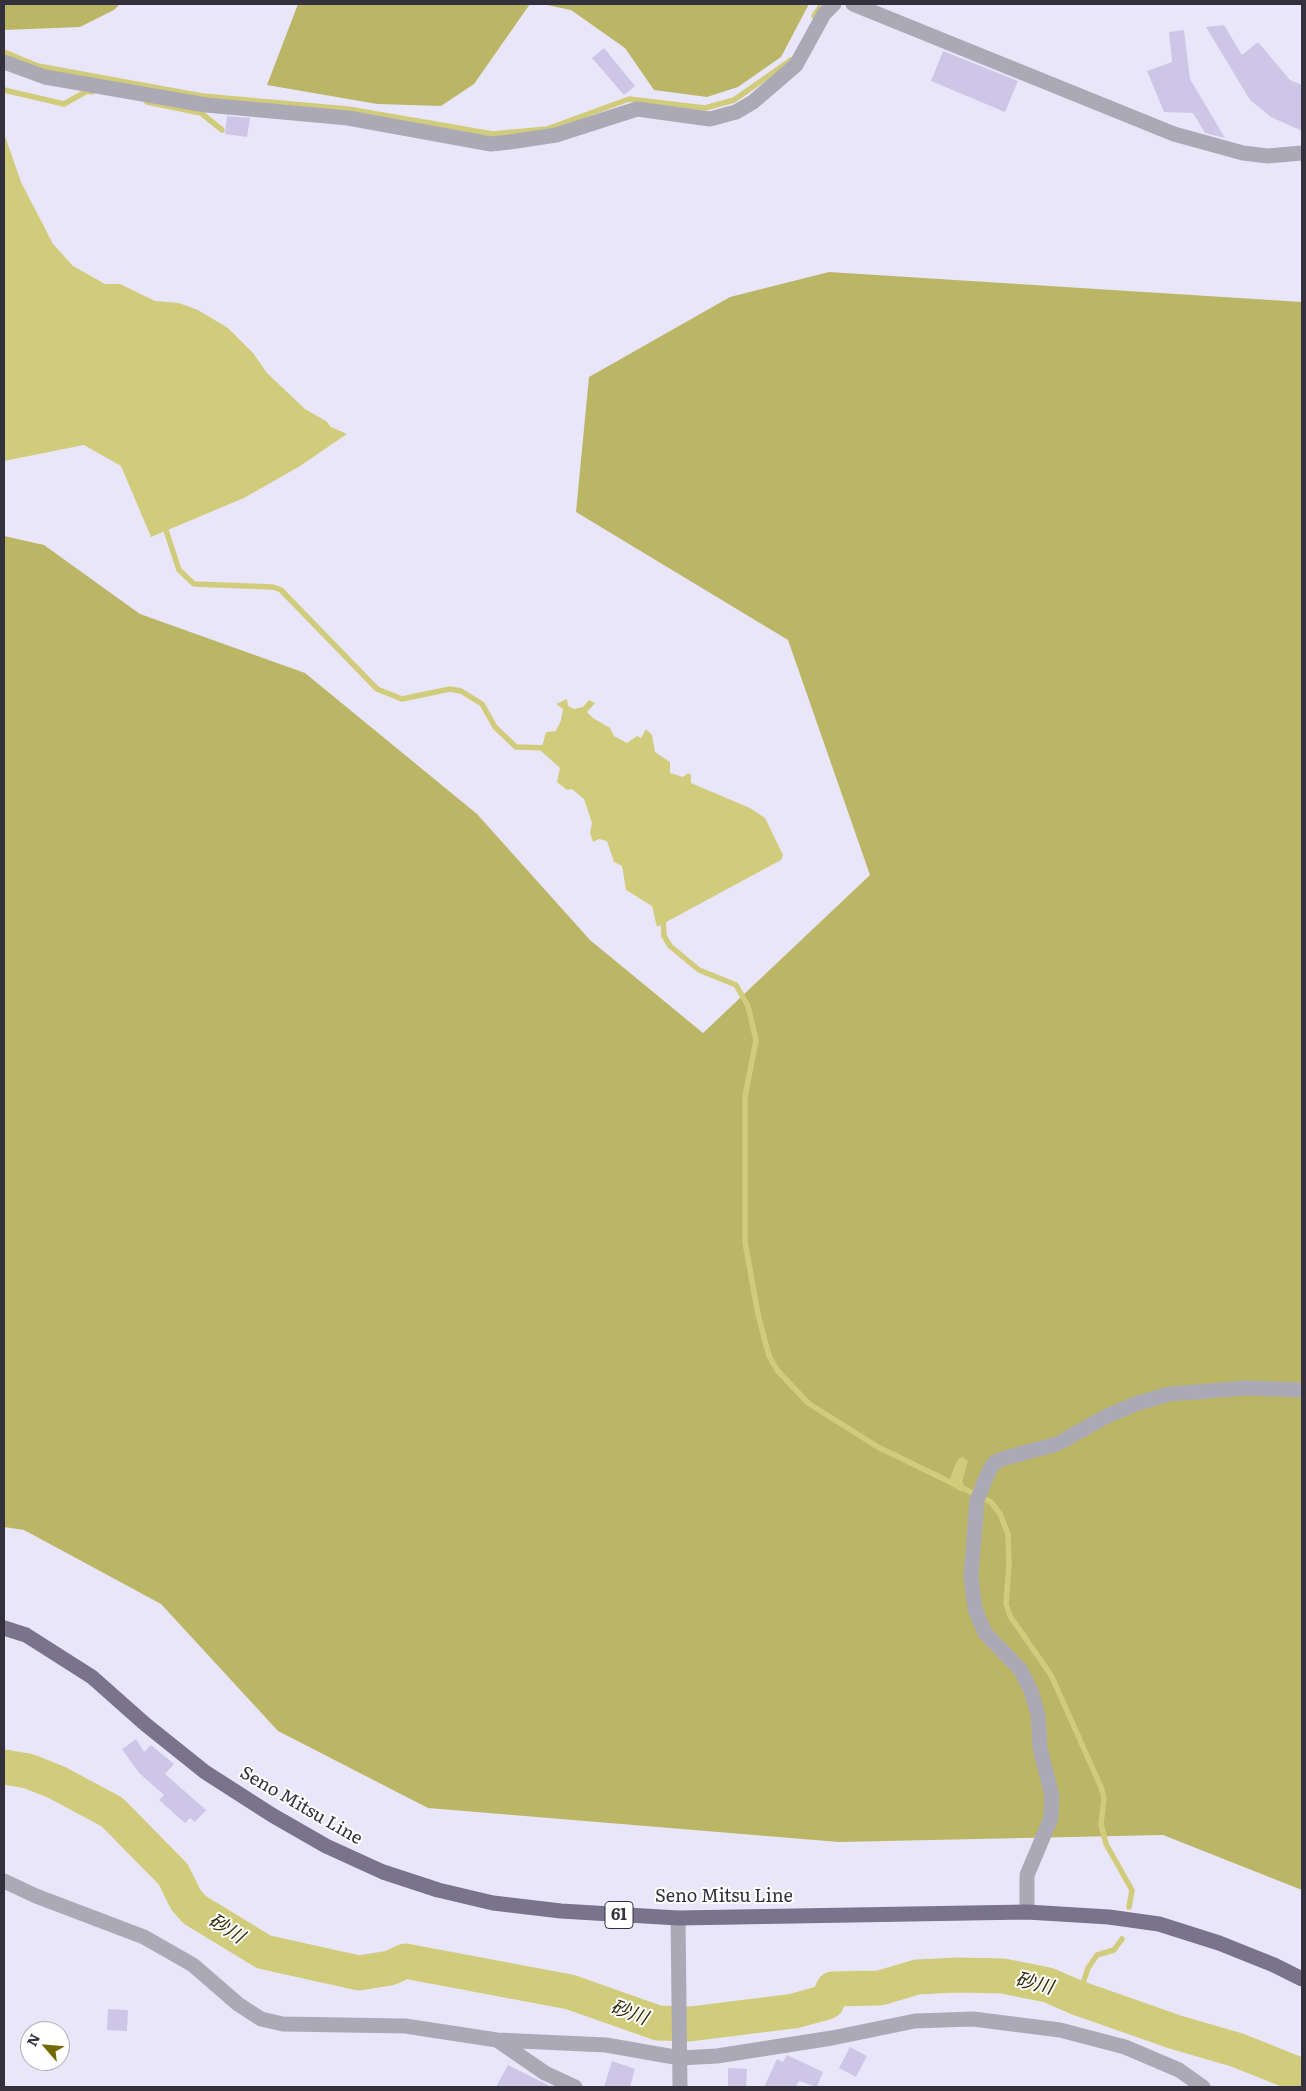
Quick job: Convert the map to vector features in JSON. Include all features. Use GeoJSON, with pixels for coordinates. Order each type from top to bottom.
{"type":"FeatureCollection","features":[{"type":"Feature","properties":{"kind":"main road","name":"Seno Mitsu Line"},"geometry":{"type":"LineString","coordinates":[[4,1628],[26,1635],[92,1677],[145,1724],[205,1772],[326,1846],[383,1872],[438,1890],[494,1903],[561,1911],[678,1918],[1027,1912],[1110,1917],[1159,1924],[1228,1947],[1302,1978]]}},
{"type":"Feature","properties":{"kind":"street"},"geometry":{"type":"LineString","coordinates":[[4,62],[45,77],[206,104],[348,118],[491,144],[556,135],[637,109],[710,119],[736,112],[753,102],[796,65],[824,14],[834,4]]}},
{"type":"Feature","properties":{"kind":"street"},"geometry":{"type":"LineString","coordinates":[[853,4],[1174,134],[1217,147],[1268,156],[1302,153]]}},
{"type":"Feature","properties":{"kind":"street"},"geometry":{"type":"LineString","coordinates":[[1027,1912],[1027,1875],[1051,1818],[1052,1796],[1040,1748],[1038,1715],[1031,1691],[1020,1669],[985,1633],[975,1609],[971,1576],[978,1496],[989,1470],[995,1462],[1057,1444],[1108,1416],[1135,1404],[1169,1394],[1214,1389],[1302,1390]]}},
{"type":"Feature","properties":{"kind":"street"},"geometry":{"type":"LineString","coordinates":[[4,1881],[36,1896],[144,1937],[193,1965],[238,2004],[261,2019],[283,2024],[405,2026],[497,2040],[606,2045],[680,2054],[726,2054],[832,2038],[915,2021],[973,2019],[1060,2030],[1125,2047],[1179,2070],[1203,2087]]}},
{"type":"Feature","properties":{"kind":"street"},"geometry":{"type":"LineString","coordinates":[[678,1918],[680,2087]]}},
{"type":"Feature","properties":{"kind":"street"},"geometry":{"type":"LineString","coordinates":[[497,2040],[545,2073],[576,2087]]}},
{"type":"Feature","properties":{"kind":"shaded area"},"geometry":{"type":"Polygon","coordinates":[[[4,4],[120,4],[114,10],[80,27],[4,30],[4,4]]]}},
{"type":"Feature","properties":{"kind":"shaded area"},"geometry":{"type":"Polygon","coordinates":[[[298,4],[530,4],[474,84],[441,106],[377,104],[267,85],[298,4]]]}},
{"type":"Feature","properties":{"kind":"shaded area"},"geometry":{"type":"Polygon","coordinates":[[[542,4],[809,4],[781,57],[738,87],[707,97],[654,90],[625,48],[571,10],[542,4]]]}},
{"type":"Feature","properties":{"kind":"shaded area"},"geometry":{"type":"Polygon","coordinates":[[[4,133],[21,182],[53,244],[73,266],[105,284],[120,284],[155,301],[179,303],[198,310],[228,328],[253,353],[267,373],[305,409],[326,421],[331,427],[347,434],[300,466],[244,498],[151,537],[121,466],[84,445],[4,461],[4,133]]]}},
{"type":"Feature","properties":{"kind":"shaded area"},"geometry":{"type":"Polygon","coordinates":[[[829,272],[1302,302],[1302,1890],[1163,1835],[839,1842],[428,1808],[278,1731],[161,1604],[24,1530],[4,1527],[4,536],[44,545],[140,614],[305,673],[477,814],[590,940],[703,1033],[870,875],[788,640],[576,512],[589,377],[730,297],[829,272]]]}},
{"type":"Feature","properties":{"kind":"shaded area"},"geometry":{"type":"Polygon","coordinates":[[[567,699],[568,706],[574,709],[583,707],[589,700],[595,703],[587,712],[610,728],[614,736],[627,743],[637,736],[641,738],[646,729],[652,735],[655,752],[670,762],[670,773],[683,777],[688,773],[691,775],[691,783],[750,808],[765,818],[783,855],[781,860],[657,927],[652,906],[626,890],[622,866],[614,862],[607,841],[599,839],[593,842],[590,833],[592,823],[584,799],[572,789],[567,790],[557,782],[560,768],[541,751],[546,732],[556,731],[561,720],[563,709],[556,704],[567,699]]]}},
{"type":"Feature","properties":{"kind":"shaded area"},"geometry":{"type":"Polygon","coordinates":[[[963,1457],[968,1461],[962,1482],[964,1485],[962,1492],[948,1484],[955,1465],[959,1458],[963,1457]]]}},
{"type":"Feature","properties":{"kind":"building"},"geometry":{"type":"Polygon","coordinates":[[[1224,25],[1242,55],[1258,42],[1290,80],[1302,85],[1302,131],[1271,117],[1250,100],[1206,27],[1224,25]]]}},
{"type":"Feature","properties":{"kind":"building"},"geometry":{"type":"Polygon","coordinates":[[[1184,30],[1190,79],[1225,138],[1205,133],[1193,113],[1164,112],[1147,71],[1172,62],[1169,32],[1184,30]]]}},
{"type":"Feature","properties":{"kind":"building"},"geometry":{"type":"Polygon","coordinates":[[[604,48],[635,86],[624,95],[592,58],[604,48]]]}},
{"type":"Feature","properties":{"kind":"building"},"geometry":{"type":"Polygon","coordinates":[[[943,51],[1018,81],[1005,112],[931,81],[943,51]]]}},
{"type":"Feature","properties":{"kind":"building"},"geometry":{"type":"Polygon","coordinates":[[[227,116],[250,118],[247,137],[225,134],[227,116]]]}},
{"type":"Feature","properties":{"kind":"building"},"geometry":{"type":"Polygon","coordinates":[[[136,1739],[144,1752],[151,1745],[174,1764],[165,1774],[206,1810],[195,1822],[190,1818],[185,1823],[159,1800],[164,1795],[139,1773],[122,1749],[136,1739]]]}},
{"type":"Feature","properties":{"kind":"building"},"geometry":{"type":"Polygon","coordinates":[[[108,2009],[128,2010],[127,2031],[107,2030],[108,2009]]]}},
{"type":"Feature","properties":{"kind":"building"},"geometry":{"type":"Polygon","coordinates":[[[850,2047],[867,2056],[856,2077],[839,2068],[850,2047]]]}},
{"type":"Feature","properties":{"kind":"building"},"geometry":{"type":"Polygon","coordinates":[[[787,2055],[823,2072],[817,2087],[799,2081],[796,2087],[764,2087],[777,2059],[783,2062],[787,2055]]]}},
{"type":"Feature","properties":{"kind":"building"},"geometry":{"type":"Polygon","coordinates":[[[612,2061],[635,2069],[630,2087],[604,2087],[612,2061]]]}},
{"type":"Feature","properties":{"kind":"building"},"geometry":{"type":"Polygon","coordinates":[[[508,2065],[552,2087],[496,2087],[508,2065]]]}},
{"type":"Feature","properties":{"kind":"building"},"geometry":{"type":"Polygon","coordinates":[[[728,2068],[747,2069],[746,2087],[728,2087],[728,2068]]]}},
{"type":"Feature","properties":{"kind":"waterway"},"geometry":{"type":"LineString","coordinates":[[814,16],[822,4]]}},
{"type":"Feature","properties":{"kind":"waterway"},"geometry":{"type":"LineString","coordinates":[[4,52],[38,66],[202,96],[348,109],[493,134],[547,129],[629,99],[705,108],[734,100],[791,60]]}},
{"type":"Feature","properties":{"kind":"waterway"},"geometry":{"type":"LineString","coordinates":[[4,90],[64,104],[87,91],[92,92]]}},
{"type":"Feature","properties":{"kind":"waterway"},"geometry":{"type":"LineString","coordinates":[[147,102],[201,113],[222,130]]}},
{"type":"Feature","properties":{"kind":"waterway"},"geometry":{"type":"LineString","coordinates":[[164,524],[179,570],[194,584],[273,587],[281,590],[377,689],[402,699],[450,689],[461,691],[482,704],[495,727],[516,747],[548,748]]}},
{"type":"Feature","properties":{"kind":"waterway"},"geometry":{"type":"LineString","coordinates":[[663,917],[664,936],[670,946],[699,970],[736,985],[748,1006],[756,1040],[745,1097],[745,1242],[758,1314],[769,1356],[777,1370],[808,1403],[878,1447],[991,1502],[1000,1514],[1008,1534],[1009,1564],[1006,1604],[1010,1616],[1051,1675],[1101,1787],[1104,1798],[1101,1824],[1106,1844],[1132,1890],[1129,1907]]}},
{"type":"Feature","properties":{"kind":"waterway","name":"砂川"},"geometry":{"type":"LineString","coordinates":[[4,1767],[28,1771],[56,1782],[112,1812],[173,1874],[186,1900],[195,1910],[264,1952],[359,1973],[390,1968],[405,1961],[570,1992],[658,2023],[690,2024],[794,2011],[827,2002],[833,1989],[880,1988],[917,1977],[957,1975],[1003,1976],[1048,1985],[1078,1998],[1175,2032],[1237,2050],[1302,2076]]}},
{"type":"Feature","properties":{"kind":"waterway"},"geometry":{"type":"LineString","coordinates":[[1078,1998],[1088,1968],[1097,1955],[1114,1950],[1122,1939]]}}]}
